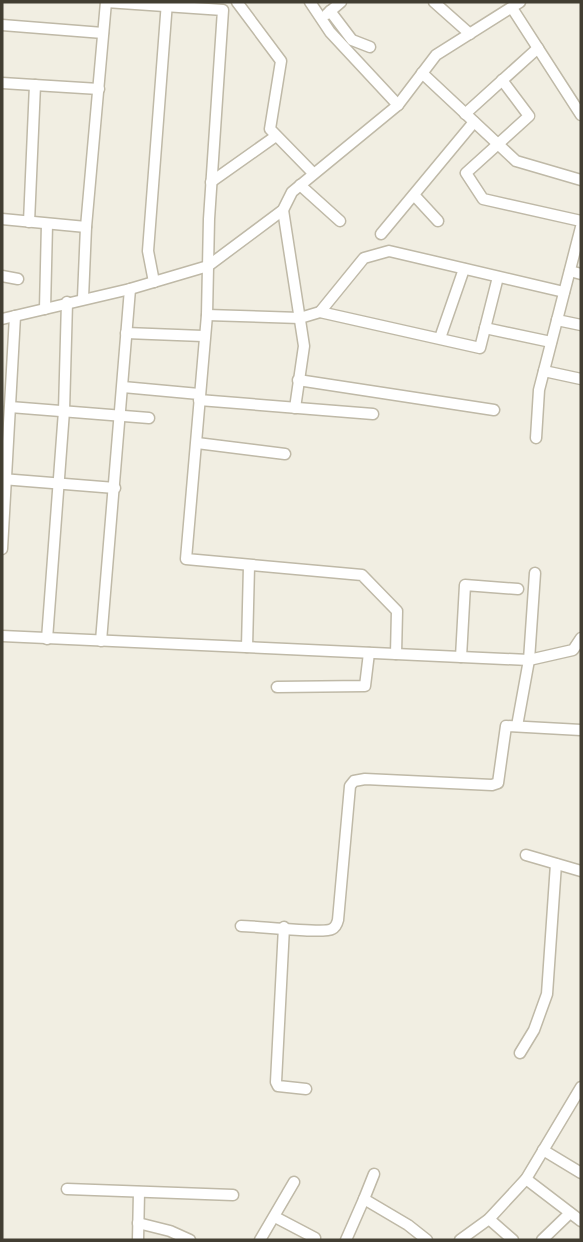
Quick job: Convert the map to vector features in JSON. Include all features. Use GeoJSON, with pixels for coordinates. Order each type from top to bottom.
{"type":"FeatureCollection","features":[{"type":"Feature","properties":{"kind":"street"},"geometry":{"type":"LineString","coordinates":[[83,298],[86,228],[106,2],[223,9],[236,2],[281,61],[270,130],[313,173]]}},
{"type":"Feature","properties":{"kind":"street"},"geometry":{"type":"LineString","coordinates":[[310,2],[330,32],[398,105]]}},
{"type":"Feature","properties":{"kind":"street"},"geometry":{"type":"LineString","coordinates":[[321,19],[341,2]]}},
{"type":"Feature","properties":{"kind":"street"},"geometry":{"type":"LineString","coordinates":[[434,2],[470,34]]}},
{"type":"Feature","properties":{"kind":"street"},"geometry":{"type":"LineString","coordinates":[[154,282],[148,251],[167,4]]}},
{"type":"Feature","properties":{"kind":"street"},"geometry":{"type":"LineString","coordinates":[[2,319],[130,289],[208,266],[283,210],[292,192],[398,105],[436,55],[516,5],[538,48],[581,115]]}},
{"type":"Feature","properties":{"kind":"street"},"geometry":{"type":"LineString","coordinates":[[223,9],[211,182],[207,315],[203,336],[197,443],[186,558],[362,575],[397,611],[396,654]]}},
{"type":"Feature","properties":{"kind":"street"},"geometry":{"type":"LineString","coordinates":[[330,11],[352,40],[370,47]]}},
{"type":"Feature","properties":{"kind":"street"},"geometry":{"type":"LineString","coordinates":[[2,25],[103,33]]}},
{"type":"Feature","properties":{"kind":"street"},"geometry":{"type":"LineString","coordinates":[[465,114],[538,48]]}},
{"type":"Feature","properties":{"kind":"street"},"geometry":{"type":"LineString","coordinates":[[422,74],[516,161],[581,180]]}},
{"type":"Feature","properties":{"kind":"street"},"geometry":{"type":"LineString","coordinates":[[502,80],[530,116],[466,173],[484,199],[581,221]]}},
{"type":"Feature","properties":{"kind":"street"},"geometry":{"type":"LineString","coordinates":[[2,83],[99,89]]}},
{"type":"Feature","properties":{"kind":"street"},"geometry":{"type":"LineString","coordinates":[[29,222],[36,85]]}},
{"type":"Feature","properties":{"kind":"street"},"geometry":{"type":"LineString","coordinates":[[381,234],[474,122]]}},
{"type":"Feature","properties":{"kind":"street"},"geometry":{"type":"LineString","coordinates":[[211,182],[276,136]]}},
{"type":"Feature","properties":{"kind":"street"},"geometry":{"type":"LineString","coordinates":[[300,185],[340,221]]}},
{"type":"Feature","properties":{"kind":"street"},"geometry":{"type":"LineString","coordinates":[[414,195],[438,221]]}},
{"type":"Feature","properties":{"kind":"street"},"geometry":{"type":"LineString","coordinates":[[283,210],[304,345],[295,408]]}},
{"type":"Feature","properties":{"kind":"street"},"geometry":{"type":"LineString","coordinates":[[2,219],[86,228]]}},
{"type":"Feature","properties":{"kind":"street"},"geometry":{"type":"LineString","coordinates":[[45,309],[47,224]]}},
{"type":"Feature","properties":{"kind":"street"},"geometry":{"type":"LineString","coordinates":[[536,438],[539,390],[581,227]]}},
{"type":"Feature","properties":{"kind":"street"},"geometry":{"type":"LineString","coordinates":[[320,312],[364,258],[389,251],[564,292]]}},
{"type":"Feature","properties":{"kind":"street"},"geometry":{"type":"LineString","coordinates":[[440,338],[464,269]]}},
{"type":"Feature","properties":{"kind":"street"},"geometry":{"type":"LineString","coordinates":[[570,271],[581,274]]}},
{"type":"Feature","properties":{"kind":"street"},"geometry":{"type":"LineString","coordinates":[[2,276],[18,279]]}},
{"type":"Feature","properties":{"kind":"street"},"geometry":{"type":"LineString","coordinates":[[207,315],[300,318],[320,312],[480,348],[498,277]]}},
{"type":"Feature","properties":{"kind":"street"},"geometry":{"type":"LineString","coordinates":[[101,641],[130,289]]}},
{"type":"Feature","properties":{"kind":"street"},"geometry":{"type":"LineString","coordinates":[[47,639],[60,484],[67,302]]}},
{"type":"Feature","properties":{"kind":"street"},"geometry":{"type":"LineString","coordinates":[[2,549],[15,316]]}},
{"type":"Feature","properties":{"kind":"street"},"geometry":{"type":"LineString","coordinates":[[557,320],[581,325]]}},
{"type":"Feature","properties":{"kind":"street"},"geometry":{"type":"LineString","coordinates":[[485,328],[551,342]]}},
{"type":"Feature","properties":{"kind":"street"},"geometry":{"type":"LineString","coordinates":[[126,333],[203,336]]}},
{"type":"Feature","properties":{"kind":"street"},"geometry":{"type":"LineString","coordinates":[[544,371],[581,379]]}},
{"type":"Feature","properties":{"kind":"street"},"geometry":{"type":"LineString","coordinates":[[298,380],[494,410]]}},
{"type":"Feature","properties":{"kind":"street"},"geometry":{"type":"LineString","coordinates":[[122,387],[295,408],[373,414]]}},
{"type":"Feature","properties":{"kind":"street"},"geometry":{"type":"LineString","coordinates":[[10,407],[149,418]]}},
{"type":"Feature","properties":{"kind":"street"},"geometry":{"type":"LineString","coordinates":[[197,443],[285,454]]}},
{"type":"Feature","properties":{"kind":"street"},"geometry":{"type":"LineString","coordinates":[[4,479],[115,488]]}},
{"type":"Feature","properties":{"kind":"street"},"geometry":{"type":"LineString","coordinates":[[247,647],[248,566]]}},
{"type":"Feature","properties":{"kind":"street"},"geometry":{"type":"LineString","coordinates":[[517,726],[529,660],[535,573]]}},
{"type":"Feature","properties":{"kind":"street"},"geometry":{"type":"LineString","coordinates":[[461,657],[465,585],[518,589]]}},
{"type":"Feature","properties":{"kind":"street"},"geometry":{"type":"LineString","coordinates":[[2,636],[529,660],[573,650],[581,638]]}},
{"type":"Feature","properties":{"kind":"street"},"geometry":{"type":"LineString","coordinates":[[277,687],[365,686],[369,653]]}},
{"type":"Feature","properties":{"kind":"street"},"geometry":{"type":"LineString","coordinates":[[241,926],[284,927],[317,932],[336,926],[350,786],[354,781],[365,779],[492,785],[498,783],[501,774],[506,726],[581,730]]}},
{"type":"Feature","properties":{"kind":"street"},"geometry":{"type":"LineString","coordinates":[[526,855],[581,872]]}},
{"type":"Feature","properties":{"kind":"street"},"geometry":{"type":"LineString","coordinates":[[520,1053],[534,1030],[547,994],[555,864]]}},
{"type":"Feature","properties":{"kind":"street"},"geometry":{"type":"LineString","coordinates":[[284,927],[276,1082],[278,1086],[306,1088]]}},
{"type":"Feature","properties":{"kind":"street"},"geometry":{"type":"LineString","coordinates":[[460,1240],[489,1219],[526,1179],[581,1087]]}},
{"type":"Feature","properties":{"kind":"street"},"geometry":{"type":"LineString","coordinates":[[543,1150],[581,1173]]}},
{"type":"Feature","properties":{"kind":"street"},"geometry":{"type":"LineString","coordinates":[[346,1240],[374,1174]]}},
{"type":"Feature","properties":{"kind":"street"},"geometry":{"type":"LineString","coordinates":[[526,1179],[581,1221]]}},
{"type":"Feature","properties":{"kind":"street"},"geometry":{"type":"LineString","coordinates":[[260,1240],[294,1182]]}},
{"type":"Feature","properties":{"kind":"street"},"geometry":{"type":"LineString","coordinates":[[67,1189],[233,1195]]}},
{"type":"Feature","properties":{"kind":"street"},"geometry":{"type":"LineString","coordinates":[[138,1240],[139,1192]]}},
{"type":"Feature","properties":{"kind":"street"},"geometry":{"type":"LineString","coordinates":[[364,1199],[408,1225],[427,1240]]}},
{"type":"Feature","properties":{"kind":"street"},"geometry":{"type":"LineString","coordinates":[[542,1240],[570,1213]]}},
{"type":"Feature","properties":{"kind":"street"},"geometry":{"type":"LineString","coordinates":[[275,1217],[315,1238]]}},
{"type":"Feature","properties":{"kind":"street"},"geometry":{"type":"LineString","coordinates":[[489,1219],[513,1240]]}},
{"type":"Feature","properties":{"kind":"street"},"geometry":{"type":"LineString","coordinates":[[138,1223],[170,1231],[190,1240]]}},
{"type":"Feature","properties":{"kind":"street"},"geometry":{"type":"LineString","coordinates":[[290,1240],[297,1229]]}}]}
